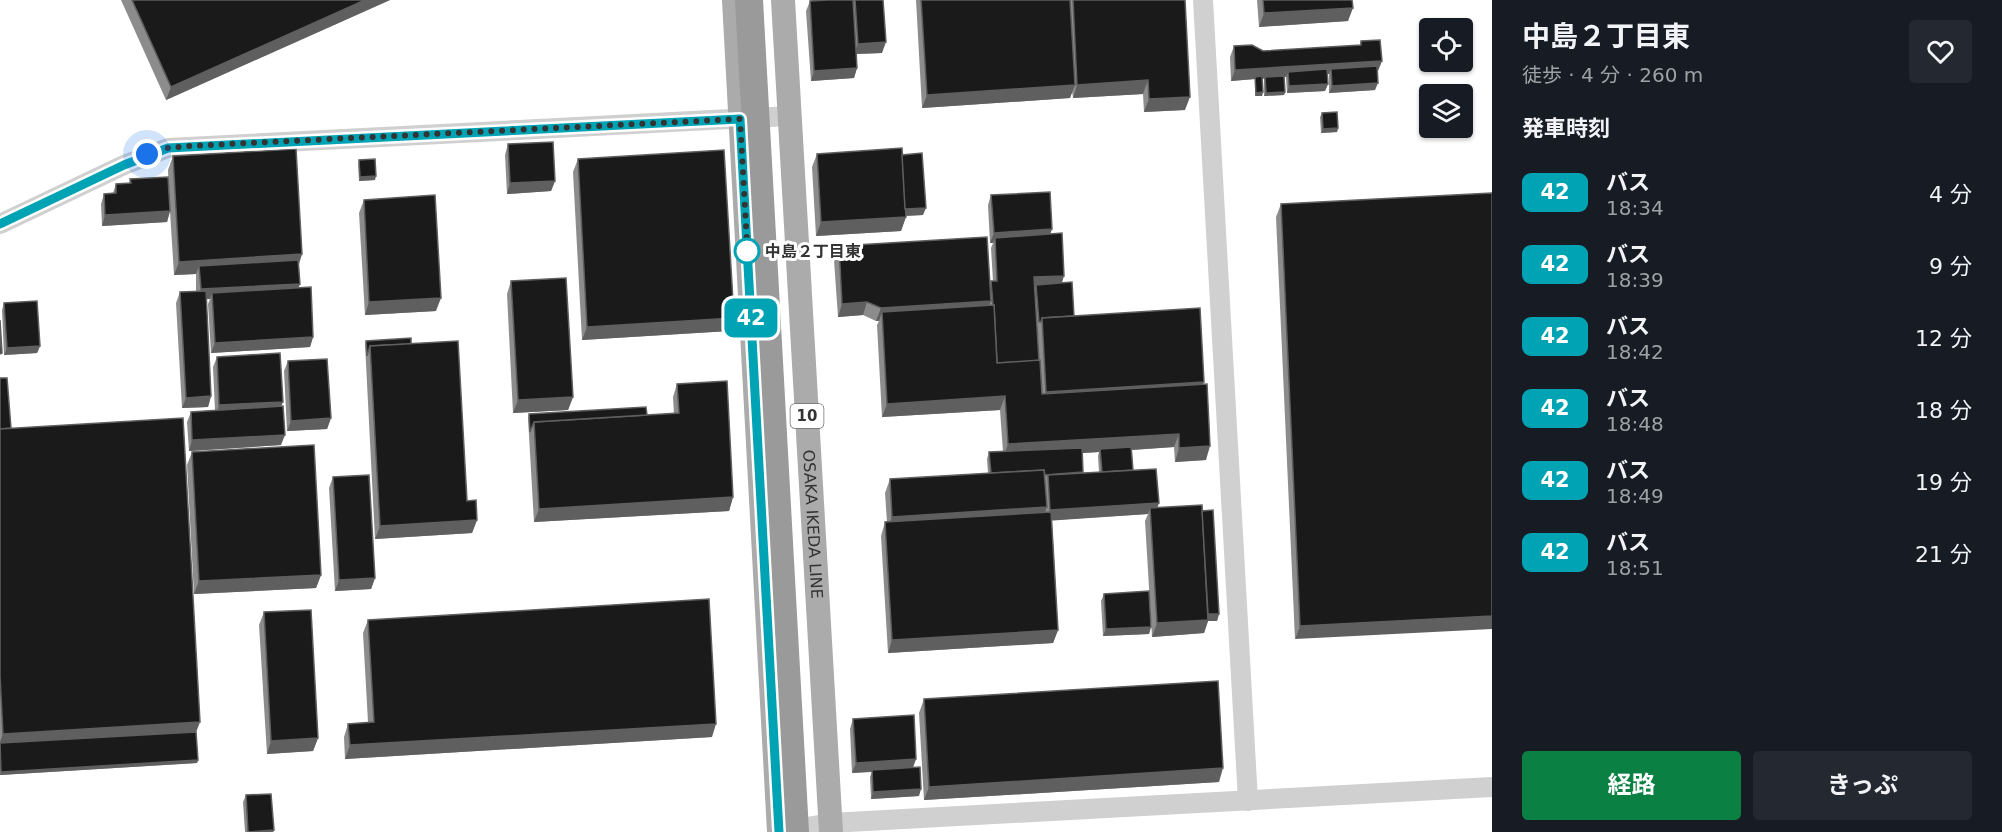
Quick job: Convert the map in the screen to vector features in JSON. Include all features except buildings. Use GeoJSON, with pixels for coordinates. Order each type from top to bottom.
{"type":"FeatureCollection","features":[{"type":"Feature","properties":{"kind":"highway"},"geometry":{"type":"LineString","coordinates":[[749,0],[795,832]]}},
{"type":"Feature","properties":{"kind":"highway"},"geometry":{"type":"LineString","coordinates":[[769,0],[825,829]]}},
{"type":"Feature","properties":{"kind":"main road"},"geometry":{"type":"LineString","coordinates":[[734,0],[780,832]]}},
{"type":"Feature","properties":{"kind":"main road","name":"OSAKA IKEDA LINE"},"geometry":{"type":"LineString","coordinates":[[783,0],[825,829]]}},
{"type":"Feature","properties":{"kind":"street"},"geometry":{"type":"LineString","coordinates":[[1203,0],[1248,801]]}},
{"type":"Feature","properties":{"kind":"street"},"geometry":{"type":"LineString","coordinates":[[0,224],[124,165],[168,148],[790,116]]}},
{"type":"Feature","properties":{"kind":"street"},"geometry":{"type":"LineString","coordinates":[[780,832],[1492,787]]}},
{"type":"Feature","properties":{"kind":"bus line","name":"42"},"geometry":{"type":"LineString","coordinates":[[0,224],[147,154],[168,148],[740,119],[779,832]]}},
{"type":"Feature","properties":{"kind":"place","name":"中島２丁目東"},"geometry":{"type":"Point","coordinates":[747,251]}},
{"type":"Feature","properties":{"kind":"route"},"geometry":{"type":"LineString","coordinates":[[147,154],[168,148],[189,146],[740,119],[748,261],[747,251]]}}]}
